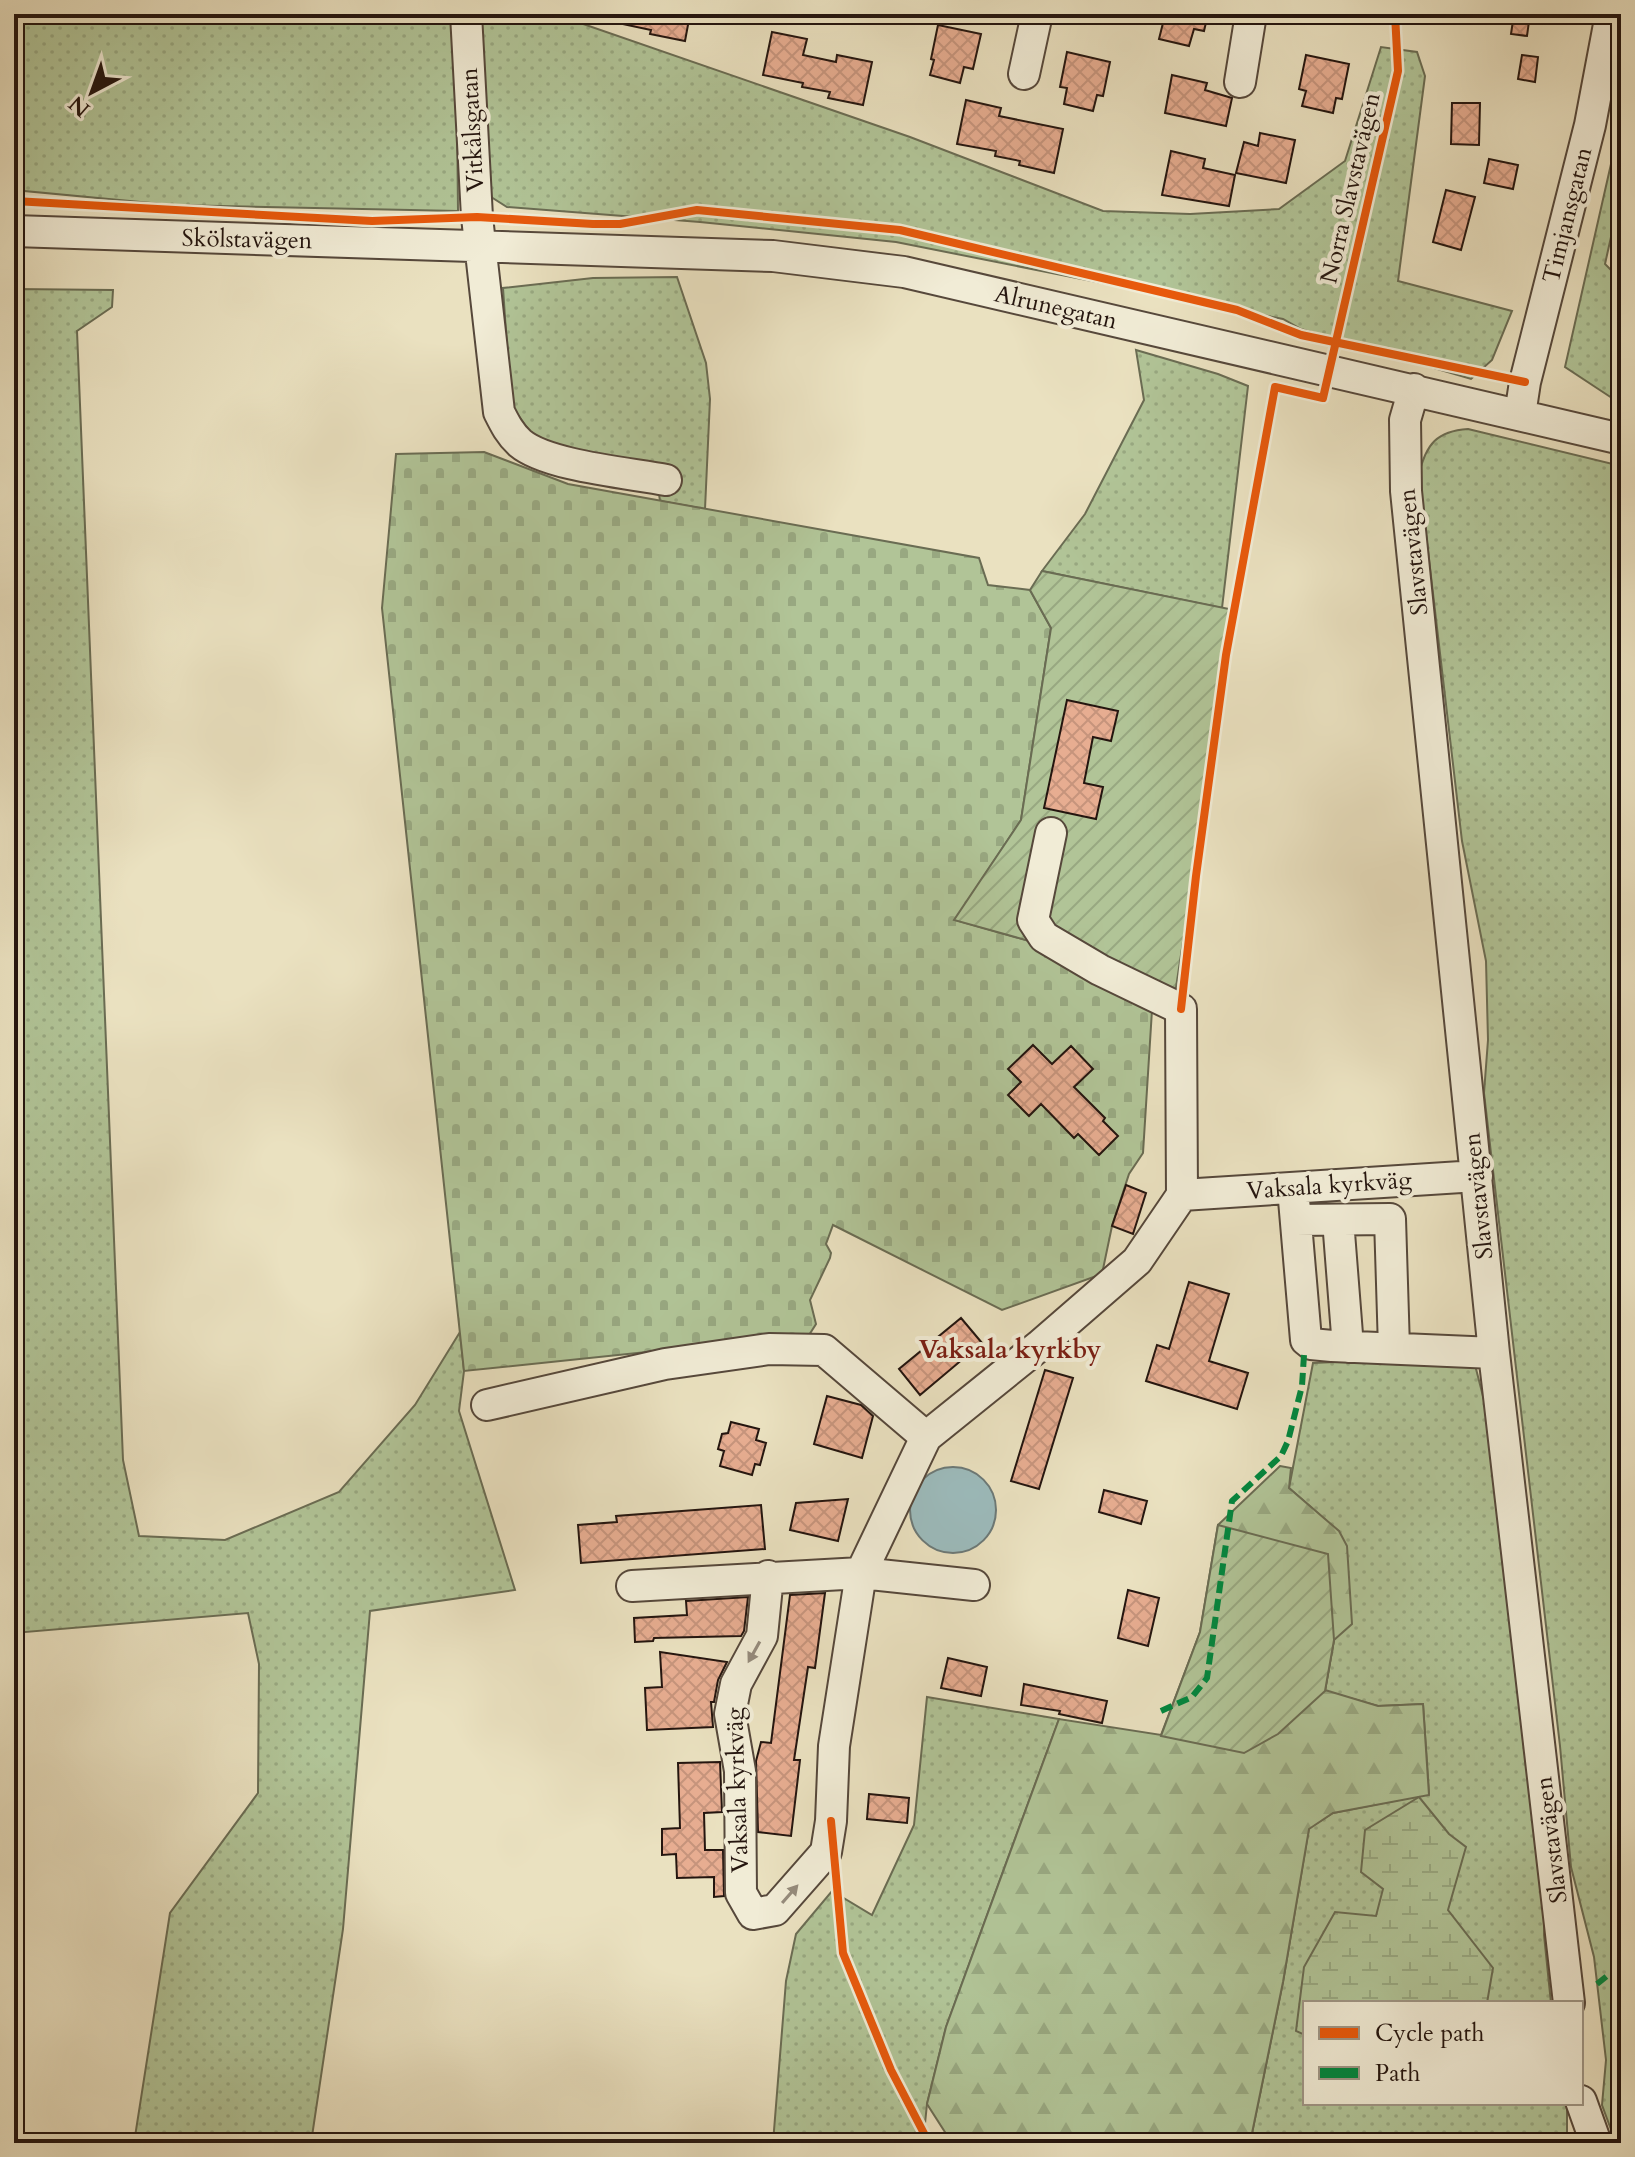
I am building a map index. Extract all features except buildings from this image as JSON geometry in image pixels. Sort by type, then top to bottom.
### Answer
[{"type":"street","name":"Vitkålsgatan","points":[[466,14],[480,245],[499,412],[508,429],[523,445],[549,457],[666,480]]},
{"type":"street","points":[[1024,74],[1037,14]]},
{"type":"street","points":[[1240,82],[1251,14]]},
{"type":"street","name":"Timjansgatan","points":[[1520,415],[1525,382],[1590,125],[1611,14]]},
{"type":"street","name":"Skölstavägen","points":[[14,231],[480,245]]},
{"type":"street","name":"Alrunegatan","points":[[480,245],[773,256],[904,272],[1621,439]]},
{"type":"street","name":"Slavstavägen","points":[[1414,389],[1405,420],[1406,491],[1494,1353],[1569,2001]]},
{"type":"street","points":[[1051,833],[1033,920],[1044,937],[1100,970],[1181,1009],[1182,1195]]},
{"type":"street","name":"Vaksala kyrkväg","points":[[768,1576],[762,1636],[736,1684],[730,1714],[740,1771],[741,1893],[753,1914],[775,1910],[826,1852],[831,1821],[834,1746],[861,1573],[926,1437],[1039,1346],[1137,1261],[1182,1195],[1477,1176]]},
{"type":"street","points":[[1293,1188],[1306,1340],[1311,1344],[1348,1347],[1494,1353]]},
{"type":"street","points":[[1296,1220],[1390,1219],[1394,1348]]},
{"type":"street","points":[[1338,1220],[1348,1347]]},
{"type":"street","points":[[487,1405],[665,1364],[769,1349],[824,1350],[926,1437]]},
{"type":"street","points":[[632,1586],[861,1573],[974,1585]]},
{"type":"street","points":[[1579,2143],[1581,2105]]},
{"type":"street","points":[[1582,2105],[1596,2143]]},
{"type":"green space","points":[[14,14],[456,14],[458,211],[172,205],[14,190]]},
{"type":"green space","points":[[481,14],[560,14],[910,137],[1103,211],[1190,214],[1279,209],[1345,161],[1381,47],[1417,52],[1425,76],[1398,281],[1512,311],[1492,360],[1471,379],[1301,329],[1283,319],[896,242],[507,207],[488,195]]},
{"type":"green space","points":[[1616,142],[1621,143],[1621,192],[1605,264],[1613,272],[1621,274],[1621,404],[1565,367]]},
{"type":"green space","points":[[677,277],[706,363],[710,399],[705,509],[660,501],[655,466],[571,451],[533,436],[511,405],[503,288],[593,278]]},
{"type":"green space","points":[[14,289],[113,290],[112,307],[77,331],[123,1460],[139,1536],[225,1540],[339,1492],[415,1405],[460,1332],[464,1371],[459,1411],[515,1590],[370,1611],[343,1929],[311,2143],[134,2143],[170,1913],[258,1793],[259,1664],[248,1613],[14,1633]]},
{"type":"green space","points":[[1136,350],[1248,386],[1222,608],[1042,571],[1085,514],[1144,400]]},
{"type":"green space","points":[[1468,429],[1621,466],[1621,2142],[1613,2135],[1602,2105],[1606,2060],[1594,1957],[1571,1867],[1560,1746],[1484,1093],[1488,1040],[1486,961],[1462,841],[1419,474],[1425,455],[1434,441],[1448,433]]},
{"type":"green space","points":[[484,452],[568,484],[979,558],[988,585],[1030,590],[1051,628],[1021,820],[955,920],[1040,944],[1152,1010],[1143,1153],[1129,1174],[1112,1226],[1102,1274],[1002,1310],[833,1225],[826,1244],[830,1258],[810,1300],[816,1324],[809,1335],[464,1371],[382,608],[396,454]]},
{"type":"green space","points":[[1042,571],[1234,610],[1175,994],[1040,944],[954,920],[1021,820],[1051,628],[1030,590]]},
{"type":"green space","points":[[1425,1358],[1475,1365],[1495,1443],[1546,1888],[1544,1935],[1551,2001],[1303,2001],[1303,2105],[1567,2105],[1567,2143],[1250,2143],[1283,1982],[1309,1828],[1333,1813],[1429,1794],[1423,1704],[1378,1706],[1325,1691],[1334,1640],[1338,1531],[1289,1488],[1313,1363]]},
{"type":"green space","points":[[1280,1466],[1291,1468],[1289,1488],[1339,1531],[1347,1546],[1352,1624],[1334,1640],[1325,1690],[1378,1706],[1423,1704],[1429,1795],[1333,1813],[1309,1829],[1283,1982],[1250,2143],[952,2143],[927,2104],[946,2027],[1059,1719],[1161,1735],[1200,1632],[1218,1525]]},
{"type":"green space","points":[[1218,1525],[1328,1554],[1334,1640],[1325,1691],[1278,1734],[1244,1753],[1161,1736],[1200,1632]]},
{"type":"green space","points":[[927,1697],[1059,1719],[946,2027],[927,2104],[923,2143],[773,2143],[786,1981],[796,1934],[832,1891],[872,1915],[914,1825]]},
{"type":"green space","points":[[1419,1797],[1449,1834],[1466,1847],[1448,1910],[1493,1968],[1487,2001],[1303,2001],[1303,2034],[1296,2031],[1304,1967],[1335,1912],[1376,1916],[1383,1889],[1361,1872],[1365,1830]]},
{"type":"water","points":[[953,1467],[977,1474],[989,1486],[996,1510],[989,1534],[977,1546],[953,1553],[929,1546],[917,1534],[910,1510],[917,1486],[929,1474]]},
{"type":"marked path","points":[[1161,1711],[1192,1697],[1207,1678],[1232,1501],[1281,1456],[1302,1386],[1304,1355]]},
{"type":"marked path","points":[[1597,1984],[1607,1976],[1621,1972]]},
{"type":"cycle path","name":"Norra Slavstavägen","points":[[1181,1009],[1226,655],[1275,387],[1323,398],[1398,71],[1395,14]]},
{"type":"cycle path","points":[[14,201],[372,221],[477,217],[593,224],[620,224],[697,210],[900,230],[1237,310],[1301,335],[1525,382]]},
{"type":"cycle path","points":[[831,1821],[843,1953],[891,2070],[929,2143]]},
{"type":"district","name":"Vaksala kyrkby","points":[[1010,1349]]}]
